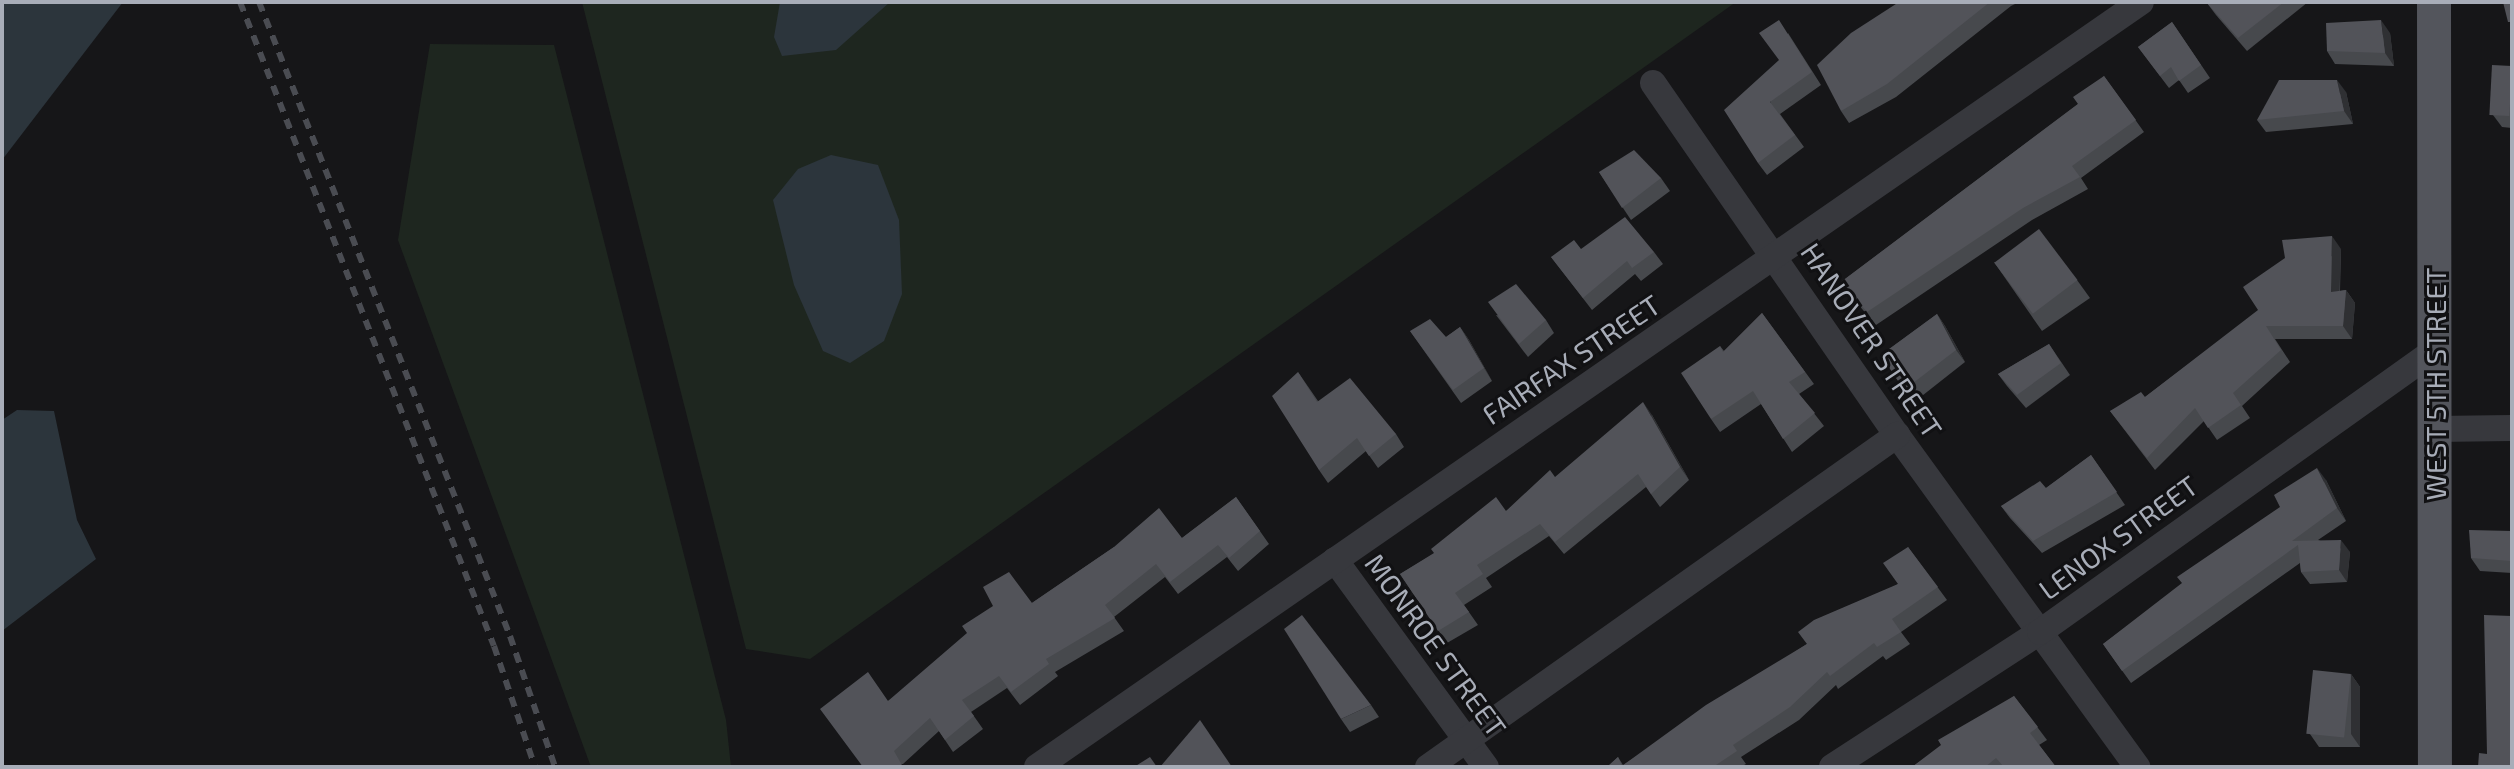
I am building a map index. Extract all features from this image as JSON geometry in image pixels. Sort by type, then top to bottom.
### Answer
[{"type":"main road","name":"WEST 5TH STREET","points":[[2434,2],[2435,767]]},
{"type":"street","name":"FAIRFAX STREET","points":[[1037,767],[1776,258],[2141,2]]},
{"type":"street","name":"HANOVER STREET","points":[[1653,83],[1897,435],[2137,767]]},
{"type":"street","name":"LENOX STREET","points":[[1832,767],[2040,632],[2435,350]]},
{"type":"street","points":[[2435,429],[2512,428]]},
{"type":"street","points":[[1428,767],[1897,435]]},
{"type":"street","name":"MONROE STREET","points":[[1335,560],[1486,767]]},
{"type":"shaded area","points":[[2,2],[123,2],[2,160]]},
{"type":"shaded area","points":[[582,2],[1736,2],[810,659],[746,649]]},
{"type":"shaded area","points":[[780,2],[890,2],[836,50],[782,56],[774,37]]},
{"type":"shaded area","points":[[430,44],[554,45],[726,720],[731,767],[591,767],[398,240]]},
{"type":"shaded area","points":[[831,155],[878,165],[899,220],[902,294],[884,341],[850,363],[823,351],[794,285],[773,200],[798,169]]},
{"type":"shaded area","points":[[17,410],[54,411],[77,520],[96,559],[2,631],[2,420]]},
{"type":"building","points":[[1899,2],[1990,2],[1887,84],[1841,111],[1817,65],[1851,33]]},
{"type":"building","points":[[2209,2],[2284,2],[2238,38]]},
{"type":"building","points":[[2503,2],[2512,2],[2512,22],[2508,22]]},
{"type":"building","points":[[1779,20],[1812,72],[1770,102],[1795,135],[1758,163],[1724,110],[1779,60],[1759,33]]},
{"type":"building","points":[[2381,20],[2385,53],[2327,51],[2326,23]]},
{"type":"building","points":[[2172,22],[2201,65],[2179,81],[2171,67],[2160,76],[2138,47]]},
{"type":"building","points":[[2492,65],[2512,66],[2509,116],[2489,115]]},
{"type":"building","points":[[2104,76],[2136,120],[2072,166],[2080,177],[2023,208],[1867,312],[1841,282],[2078,104],[2073,97]]},
{"type":"building","points":[[2279,80],[2337,80],[2344,111],[2257,120]]},
{"type":"building","points":[[1634,150],[1661,178],[1622,208],[1599,172]]},
{"type":"building","points":[[1625,217],[1654,252],[1632,268],[1627,261],[1583,298],[1551,257],[1574,240],[1581,249]]},
{"type":"building","points":[[2039,229],[2078,280],[2033,314],[1994,263]]},
{"type":"building","points":[[2332,236],[2331,292],[2346,290],[2343,326],[2266,326],[2281,350],[2233,393],[2241,405],[2208,428],[2195,408],[2147,458],[2110,411],[2141,392],[2145,397],[2258,310],[2243,287],[2285,258],[2282,240]]},
{"type":"building","points":[[1516,284],[1546,320],[1519,344],[1488,302]]},
{"type":"building","points":[[1762,313],[1805,372],[1789,382],[1815,413],[1783,439],[1753,391],[1711,419],[1681,373],[1720,346],[1723,352]]},
{"type":"building","points":[[1937,314],[1956,350],[1904,390],[1881,355]]},
{"type":"building","points":[[1430,319],[1446,337],[1460,327],[1484,368],[1453,390],[1410,331]]},
{"type":"building","points":[[2049,344],[2061,363],[2017,395],[1998,374]]},
{"type":"building","points":[[1298,372],[1317,402],[1350,378],[1396,434],[1369,456],[1357,438],[1319,470],[1272,396]]},
{"type":"building","points":[[1643,402],[1680,467],[1651,494],[1638,474],[1555,542],[1540,524],[1477,565],[1483,574],[1455,593],[1469,612],[1438,631],[1400,574],[1434,553],[1431,549],[1496,497],[1506,511],[1550,470],[1555,477]]},
{"type":"building","points":[[2091,455],[2117,492],[2033,541],[2001,506],[2040,481],[2046,488]]},
{"type":"building","points":[[2317,468],[2337,508],[2292,541],[2341,540],[2339,570],[2301,572],[2298,545],[2122,671],[2103,644],[2182,583],[2177,577],[2280,507],[2274,495]]},
{"type":"building","points":[[1236,497],[1260,531],[1229,558],[1218,545],[1170,582],[1156,564],[1105,605],[1115,618],[1046,659],[1049,664],[1011,692],[999,676],[962,700],[974,716],[945,740],[930,718],[894,751],[903,767],[863,767],[820,709],[868,672],[888,701],[967,633],[962,626],[993,606],[983,587],[1009,572],[1032,603],[1114,547],[1159,508],[1182,538]]},
{"type":"building","points":[[2469,530],[2512,531],[2512,561],[2471,558]]},
{"type":"building","points":[[1908,547],[1938,587],[1892,619],[1901,632],[1877,647],[1874,643],[1830,676],[1827,672],[1790,707],[1733,745],[1737,751],[1713,767],[1607,767],[1618,757],[1622,766],[1706,705],[1807,644],[1798,632],[1814,620],[1898,584],[1883,563]]},
{"type":"building","points":[[1302,615],[1371,705],[1341,719],[1284,629]]},
{"type":"building","points":[[2484,615],[2512,616],[2512,767],[2478,767],[2479,753],[2487,754]]},
{"type":"building","points":[[2313,670],[2351,674],[2344,738],[2306,734]]},
{"type":"building","points":[[2014,696],[2038,727],[2030,733],[2056,767],[2004,767],[1996,758],[1985,767],[1912,767],[1941,745],[1938,740]]},
{"type":"building","points":[[1200,720],[1232,767],[1160,767]]},
{"type":"building","points":[[1150,757],[1157,767],[1134,767]]},
{"type":"railway","points":[[240,2],[494,646],[535,767]]},
{"type":"railway","points":[[259,2],[510,636],[555,767]]}]
